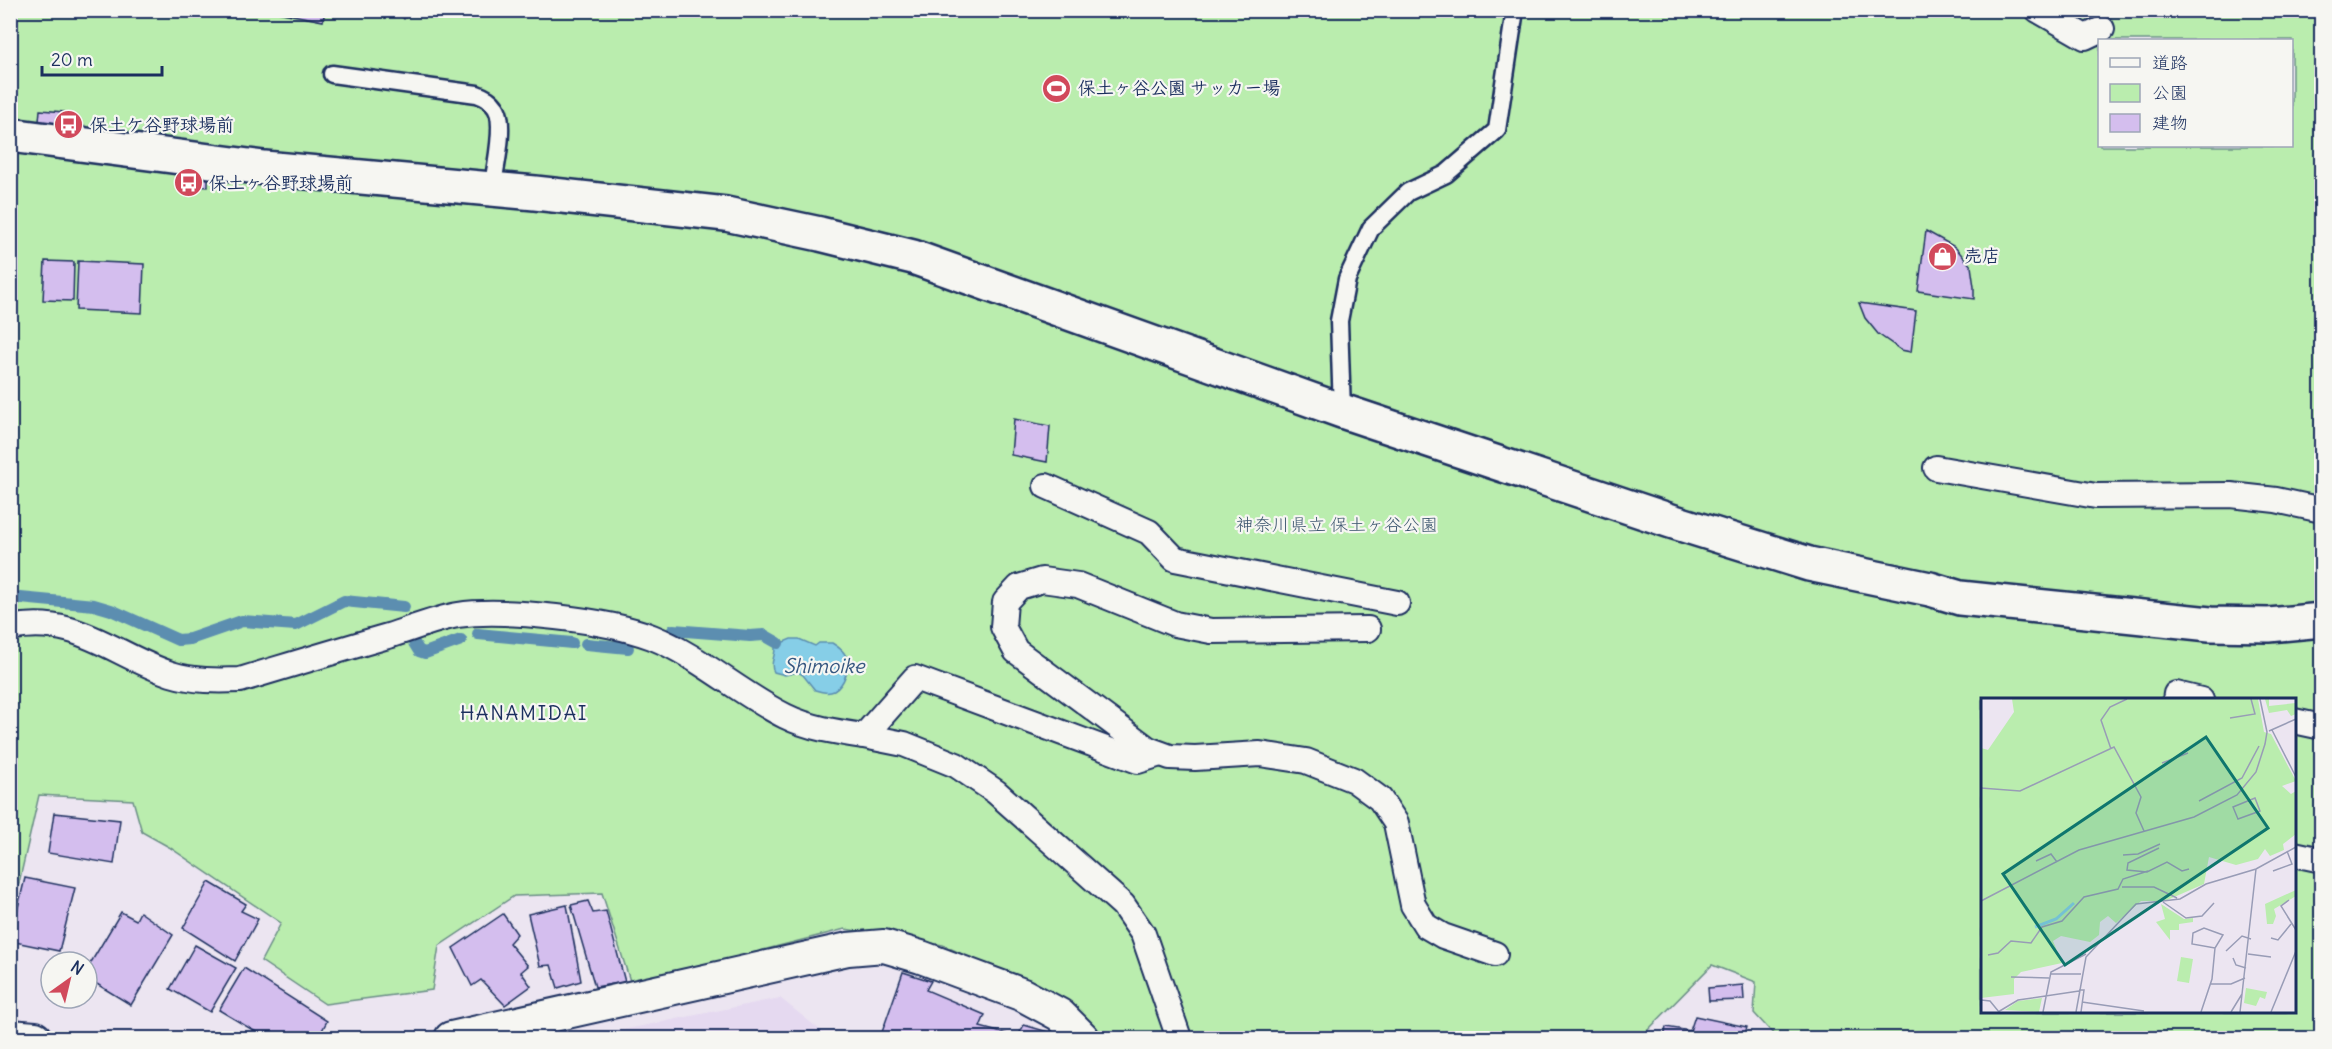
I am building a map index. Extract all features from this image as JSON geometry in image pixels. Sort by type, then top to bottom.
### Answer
[{"type":"street","points":[[2038,10],[2085,38],[2102,28]]},
{"type":"street","points":[[10,135],[264,168],[726,214],[913,257],[1342,411],[1809,564],[1929,589],[1960,598],[2210,624],[2269,625],[2322,620]]},
{"type":"street","points":[[1936,468],[2096,496],[2231,495],[2276,500],[2322,510]]},
{"type":"street","points":[[1046,486],[1149,532],[1175,559],[1397,603]]},
{"type":"street","points":[[1368,629],[1211,631],[1175,624],[1078,585],[1042,580],[1019,587],[1005,602],[1003,627],[1016,651],[1148,749],[1170,757],[1195,758],[1260,754],[1306,761],[1354,780],[1380,799],[1396,823],[1413,905],[1426,926],[1443,936],[1495,954]]},
{"type":"street","points":[[10,628],[28,624],[51,624],[72,629],[170,674],[194,680],[217,681],[240,680],[457,615],[511,614],[577,620],[652,637],[686,655],[787,717],[824,729],[904,744],[956,765],[996,792],[1123,905],[1143,934],[1179,1038]]},
{"type":"street","points":[[864,736],[915,678],[1138,761],[1160,754]]},
{"type":"street","points":[[2175,698],[2176,694],[2196,698]]},
{"type":"street","points":[[2296,721],[2322,727]]},
{"type":"street","points":[[2296,854],[2322,860]]},
{"type":"street","points":[[451,1038],[848,949],[884,946],[921,957],[1023,995],[1060,1015],[1083,1038]]},
{"type":"street","points":[[10,1036],[35,1038]]},
{"type":"lane","points":[[1342,411],[1339,321],[1347,279],[1371,228],[1378,221],[1408,192],[1446,174],[1497,130],[1515,10]]},
{"type":"lane","points":[[332,74],[477,94],[487,98],[496,107],[501,120],[492,189]]},
{"type":"shaded area","points":[[780,998],[830,1038],[583,1038]]},
{"type":"green space","name":"神奈川県立 保土ヶ谷公園","points":[[11,11],[2321,11],[2321,1038],[1777,1038],[1754,1013],[1756,982],[1712,965],[1640,1038],[1095,1038],[1053,997],[943,945],[845,929],[631,984],[602,893],[514,896],[439,946],[432,990],[325,1004],[261,961],[281,923],[169,847],[142,832],[133,800],[39,795],[11,918]]},
{"type":"water","name":"Shimoike","points":[[799,639],[815,646],[819,643],[832,643],[842,650],[848,665],[841,685],[834,691],[824,692],[815,690],[798,672],[785,675],[774,672],[772,666],[775,646],[780,640],[784,642]]},
{"type":"building","points":[[267,10],[325,10],[323,21]]},
{"type":"building","points":[[396,10],[413,10],[404,19]]},
{"type":"building","points":[[40,110],[64,112],[63,124],[39,121]]},
{"type":"building","points":[[186,176],[208,178],[208,187],[185,185]]},
{"type":"building","name":"売店","points":[[1926,231],[1955,247],[1971,266],[1974,299],[1918,291]]},
{"type":"building","points":[[45,261],[74,262],[73,301],[43,300]]},
{"type":"building","points":[[78,261],[144,264],[142,313],[76,310]]},
{"type":"building","points":[[1859,303],[1916,311],[1911,352],[1901,350],[1878,334],[1865,318]]},
{"type":"building","points":[[1014,419],[1050,426],[1047,462],[1011,455]]},
{"type":"building","points":[[54,813],[120,820],[114,864],[48,853]]},
{"type":"building","points":[[25,878],[75,888],[59,950],[10,941]]},
{"type":"building","points":[[209,882],[246,904],[241,911],[258,919],[235,961],[183,928]]},
{"type":"building","points":[[588,901],[593,913],[606,911],[625,982],[595,987],[571,905]]},
{"type":"building","points":[[567,905],[581,981],[558,988],[551,965],[540,966],[528,914]]},
{"type":"building","points":[[121,912],[136,920],[140,912],[173,935],[131,1005],[99,985],[98,950]]},
{"type":"building","points":[[503,914],[517,934],[509,943],[528,966],[521,972],[531,986],[505,1005],[481,980],[472,986],[453,948]]},
{"type":"building","points":[[195,945],[236,968],[210,1012],[170,989]]},
{"type":"building","points":[[244,968],[327,1021],[318,1038],[266,1038],[219,1010]]},
{"type":"building","points":[[903,972],[931,981],[926,990],[985,1015],[980,1027],[1006,1034],[1004,1038],[880,1038]]},
{"type":"building","points":[[1743,985],[1744,1000],[1709,1001],[1708,988]]},
{"type":"building","points":[[1695,1016],[1747,1027],[1744,1038],[1664,1038],[1666,1027],[1690,1031]]},
{"type":"building","points":[[1024,1025],[1048,1032],[1046,1038],[1017,1038]]},
{"type":"waterway","points":[[10,597],[94,605],[111,610],[178,640],[190,639],[242,621],[296,625],[344,601],[404,607]]},
{"type":"waterway","points":[[673,630],[764,635],[778,643]]},
{"type":"waterway","points":[[478,634],[572,643]]},
{"type":"waterway","points":[[414,643],[419,651],[425,653],[461,640]]},
{"type":"waterway","points":[[586,644],[628,648]]},
{"type":"place","name":"保土ヶ谷公園 サッカー場","points":[[1057,88]]},
{"type":"place","name":"保土ケ谷野球場前","points":[[69,125]]},
{"type":"place","name":"保土ヶ谷野球場前","points":[[188,183]]},
{"type":"place","name":"売店","points":[[1943,256]]},
{"type":"district","name":"HANAMIDAI","points":[[524,713]]}]
